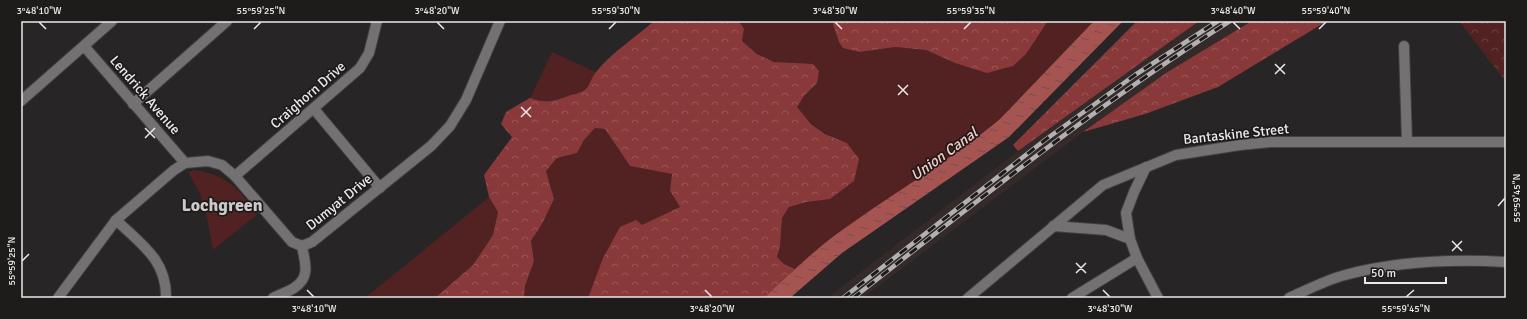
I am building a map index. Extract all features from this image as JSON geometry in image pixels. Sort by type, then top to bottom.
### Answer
[{"type":"street","points":[[21,101],[112,21]]},
{"type":"street","points":[[134,104],[227,21]]},
{"type":"street","name":"Craighorn Drive","points":[[235,176],[360,68],[369,53],[377,21]]},
{"type":"street","name":"Dumyat Drive","points":[[185,163],[208,161],[222,166],[235,176],[292,242],[302,246],[312,242],[431,146],[450,126],[466,100],[500,21]]},
{"type":"street","name":"Lendrick Avenue","points":[[84,46],[185,163]]},
{"type":"street","points":[[1404,46],[1407,142]]},
{"type":"street","points":[[314,109],[380,188]]},
{"type":"street","name":"Bantaskine Street","points":[[968,298],[1103,185],[1176,155],[1240,145],[1271,142],[1506,142]]},
{"type":"street","points":[[58,298],[116,220],[174,170],[185,163]]},
{"type":"street","points":[[1146,167],[1126,213],[1130,239],[1137,258],[1158,298]]},
{"type":"street","points":[[116,220],[157,261],[164,274],[166,298]]},
{"type":"street","points":[[1053,226],[1106,230],[1130,239]]},
{"type":"street","points":[[274,298],[294,289],[302,281],[306,271],[302,246]]},
{"type":"street","points":[[1072,298],[1137,258]]},
{"type":"street","points":[[1289,298],[1300,296],[1345,275],[1385,267],[1426,262],[1468,260],[1506,262]]},
{"type":"shaded area","points":[[1199,21],[1327,21],[1218,87],[1145,114],[1083,132],[863,298],[827,298],[1018,151]]},
{"type":"green space","points":[[654,21],[739,21],[744,29],[742,41],[757,54],[774,62],[813,64],[819,71],[817,83],[804,96],[797,107],[811,124],[825,134],[847,143],[859,159],[854,181],[830,199],[806,202],[789,207],[782,218],[780,247],[777,257],[784,264],[795,269],[764,298],[588,298],[603,258],[620,227],[636,220],[642,225],[680,207],[670,191],[672,174],[630,166],[605,129],[595,128],[584,140],[577,153],[557,158],[546,171],[554,199],[542,224],[531,241],[534,261],[525,286],[524,298],[435,298],[473,265],[493,235],[498,212],[489,197],[484,175],[512,137],[501,124],[506,112],[530,98],[541,101],[551,101],[583,91],[596,72],[609,58]]},
{"type":"green space","points":[[739,21],[832,21],[839,42],[860,52],[895,47],[926,50],[955,63],[1026,54],[1048,21],[1094,21],[1000,119],[960,150],[809,257],[795,269],[784,264],[777,257],[780,247],[782,218],[789,207],[806,202],[847,143],[819,130],[797,107],[804,96],[817,83],[813,64],[774,62],[760,55],[742,41],[744,29]]},
{"type":"green space","points":[[832,21],[1048,21],[1026,54],[1013,66],[987,73],[955,63],[926,50],[895,47],[860,52],[843,48],[839,42]]},
{"type":"green space","points":[[1137,21],[1199,21],[1018,151],[1013,145]]},
{"type":"green space","points":[[1252,21],[1327,21],[1218,87],[1145,114],[1083,132],[1166,73]]},
{"type":"green space","points":[[1459,21],[1506,21],[1506,82]]},
{"type":"green space","points":[[552,52],[596,72],[592,81],[583,91],[557,101],[538,101],[530,98]]},
{"type":"green space","points":[[595,128],[605,129],[630,166],[672,174],[670,191],[680,207],[642,226],[594,282],[588,298],[524,298],[525,286],[534,261],[531,241],[542,224],[554,199],[546,171],[557,158],[577,153],[584,140]]},
{"type":"green space","points":[[196,170],[225,180],[245,197],[258,214],[213,250],[206,212],[200,194],[188,172]]},
{"type":"green space","points":[[489,197],[498,212],[493,235],[473,265],[435,298],[365,298]]},
{"type":"water","points":[[1094,21],[1123,21],[1009,137],[842,253],[790,298],[764,298],[825,243],[957,152],[1000,119]]},
{"type":"railway","points":[[843,298],[1045,140],[1135,75],[1218,21]]},
{"type":"railway","points":[[853,298],[1085,120],[1181,53],[1230,21]]},
{"type":"district","name":"Lochgreen","points":[[222,205]]},
{"type":"water label","name":"Union Canal","points":[[944,154]]}]
